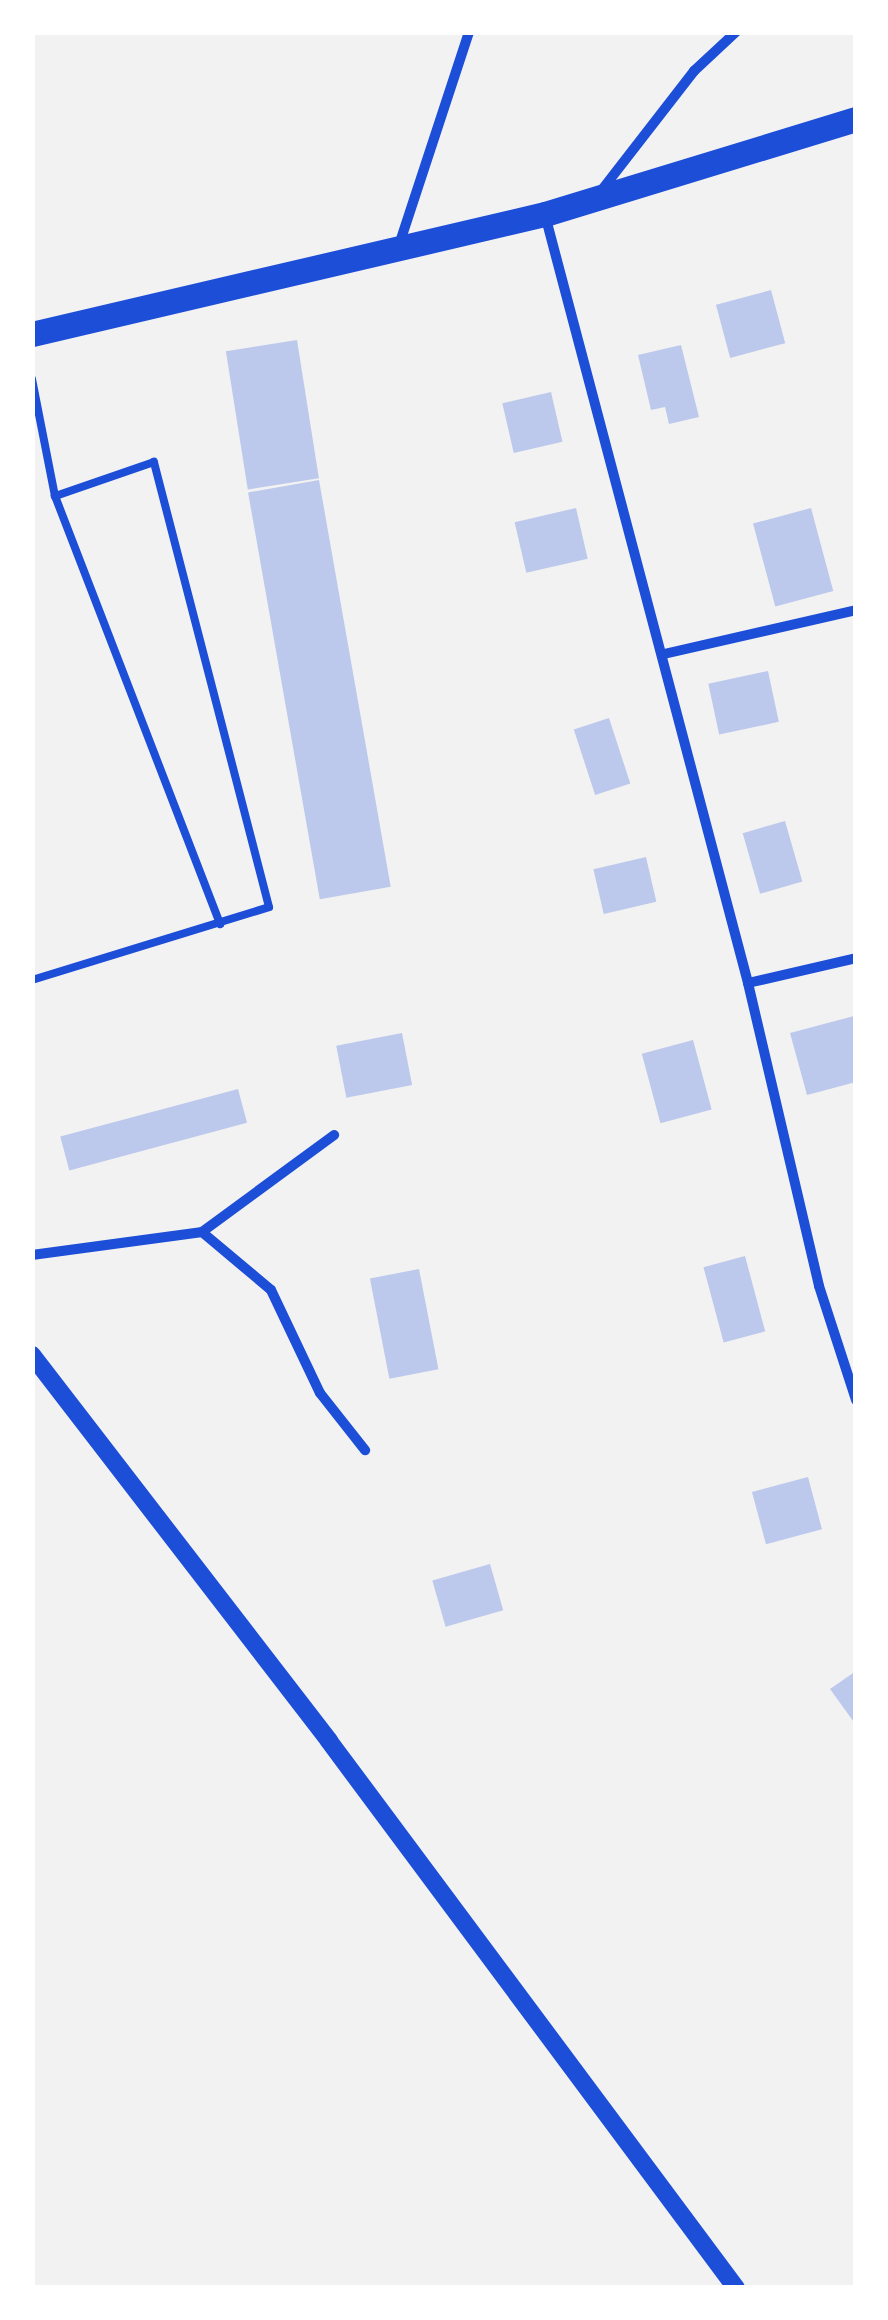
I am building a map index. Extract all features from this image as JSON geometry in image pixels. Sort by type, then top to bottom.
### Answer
[{"type":"main road","points":[[32,334],[545,214],[856,119]]},
{"type":"street","points":[[398,248],[469,32]]},
{"type":"street","points":[[595,199],[694,71],[736,32]]},
{"type":"street","points":[[545,214],[748,982],[819,1286],[856,1400]]},
{"type":"street","points":[[664,654],[856,610]]},
{"type":"street","points":[[748,982],[856,958]]},
{"type":"street","points":[[32,1255],[202,1232],[334,1135]]},
{"type":"street","points":[[202,1232],[271,1290],[320,1393],[365,1450]]},
{"type":"street","points":[[32,1355],[329,1741],[736,2288]]},
{"type":"lane","points":[[32,379],[55,496],[220,924]]},
{"type":"lane","points":[[32,980],[268,907],[154,462],[55,496]]},
{"type":"building","points":[[771,290],[785,343],[730,358],[716,305]]},
{"type":"building","points":[[297,340],[319,478],[248,490],[226,351]]},
{"type":"building","points":[[681,345],[699,417],[669,424],[665,407],[651,410],[638,355]]},
{"type":"building","points":[[551,392],[562,442],[514,453],[502,403]]},
{"type":"building","points":[[319,480],[391,887],[320,899],[248,493]]},
{"type":"building","points":[[576,508],[588,559],[526,573],[515,522]]},
{"type":"building","points":[[811,508],[833,591],[775,607],[753,524]]},
{"type":"building","points":[[768,671],[779,722],[719,735],[708,684]]},
{"type":"building","points":[[609,718],[630,784],[595,795],[574,729]]},
{"type":"building","points":[[785,821],[802,882],[760,894],[743,833]]},
{"type":"building","points":[[646,857],[656,902],[604,914],[593,869]]},
{"type":"building","points":[[854,1016],[856,1082],[807,1095],[790,1033]]},
{"type":"building","points":[[402,1033],[412,1085],[346,1098],[336,1046]]},
{"type":"building","points":[[693,1040],[712,1110],[660,1123],[642,1054]]},
{"type":"building","points":[[238,1089],[247,1123],[69,1170],[60,1137]]},
{"type":"building","points":[[745,1256],[765,1331],[724,1342],[703,1267]]},
{"type":"building","points":[[419,1269],[438,1369],[389,1379],[370,1279]]},
{"type":"building","points":[[808,1477],[822,1529],[766,1544],[752,1492]]},
{"type":"building","points":[[490,1564],[503,1610],[446,1627],[432,1581]]},
{"type":"building","points":[[856,1671],[856,1725],[830,1689]]}]
